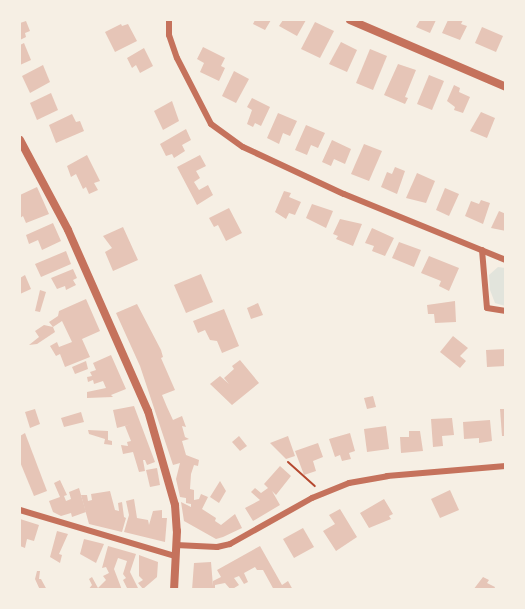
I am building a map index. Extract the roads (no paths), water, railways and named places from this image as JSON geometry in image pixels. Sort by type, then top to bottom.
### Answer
[{"type":"street","points":[[169,20],[169,36],[177,58],[211,124],[243,147],[344,194],[506,260]]},
{"type":"street","points":[[350,20],[506,87]]},
{"type":"street","points":[[20,140],[68,230],[133,375],[161,453],[176,520],[176,545],[171,589]]},
{"type":"street","points":[[482,250],[487,308],[506,311]]},
{"type":"street","points":[[176,545],[217,547],[230,544],[322,492],[368,478],[506,466]]},
{"type":"street","points":[[20,510],[175,556]]}]
